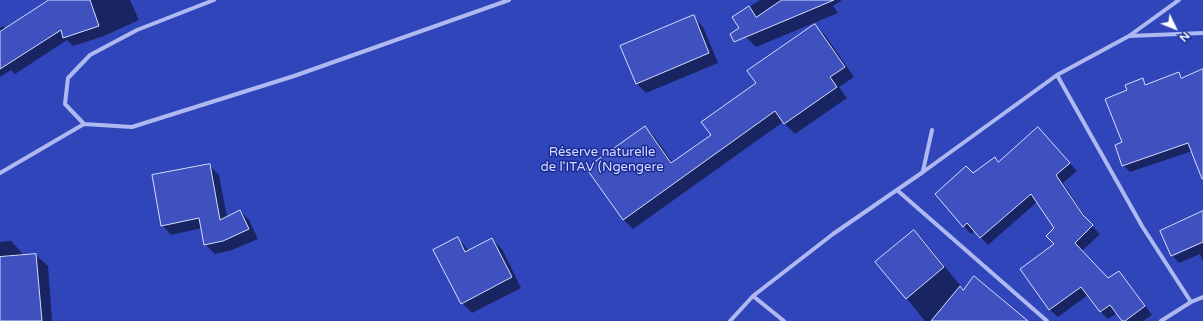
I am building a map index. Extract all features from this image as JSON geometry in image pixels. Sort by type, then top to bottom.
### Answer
[{"type":"street","points":[[84,124],[65,104],[68,78],[90,55],[137,30],[214,0]]},
{"type":"street","points":[[0,174],[84,124],[132,127],[294,76],[508,0]]},
{"type":"street","points":[[730,321],[753,296],[833,234],[923,172],[1057,75],[1129,36],[1178,0]]},
{"type":"street","points":[[1129,36],[1203,32]]},
{"type":"street","points":[[1057,75],[1142,226],[1191,302]]},
{"type":"street","points":[[923,172],[932,130]]},
{"type":"street","points":[[897,190],[1047,321]]},
{"type":"street","points":[[753,296],[784,321]]},
{"type":"street","points":[[1160,321],[1191,302],[1203,297]]},
{"type":"green space","name":"Réserve naturelle de l'ITAV (Ngengere","points":[[0,0],[1203,0],[1203,321],[0,321]]},
{"type":"building","points":[[49,0],[90,0],[99,26],[63,38],[61,30],[0,69],[0,32]]},
{"type":"building","points":[[782,0],[834,0],[734,42],[730,34],[739,28],[732,17],[749,6],[756,17]]},
{"type":"building","points":[[694,15],[709,53],[636,84],[620,46]]},
{"type":"building","points":[[815,24],[845,67],[830,77],[837,87],[784,124],[775,111],[623,220],[586,168],[645,126],[671,163],[711,135],[701,122],[756,83],[747,71]]},
{"type":"building","points":[[1203,69],[1203,179],[1188,143],[1122,166],[1115,145],[1122,142],[1105,99],[1127,90],[1125,85],[1143,78],[1145,85],[1179,72],[1181,78]]},
{"type":"building","points":[[1038,127],[1070,163],[1056,175],[1083,215],[1093,225],[1075,243],[1108,278],[1119,271],[1145,306],[1125,321],[1122,321],[1110,305],[1100,312],[1081,287],[1049,310],[1020,269],[1054,244],[1046,236],[1054,228],[1031,194],[980,238],[967,223],[963,227],[935,194],[966,166],[973,173],[995,157],[998,162]]},
{"type":"building","points":[[210,164],[220,220],[240,210],[249,229],[223,241],[204,245],[199,218],[161,226],[152,175]]},
{"type":"building","points":[[1203,211],[1203,242],[1171,256],[1160,231]]},
{"type":"building","points":[[914,230],[944,267],[906,299],[875,262]]},
{"type":"building","points":[[458,237],[465,252],[492,238],[512,277],[461,304],[433,250]]},
{"type":"building","points":[[36,254],[42,321],[0,321],[0,257]]},
{"type":"building","points":[[974,276],[1028,321],[931,321],[960,286],[963,290]]}]
